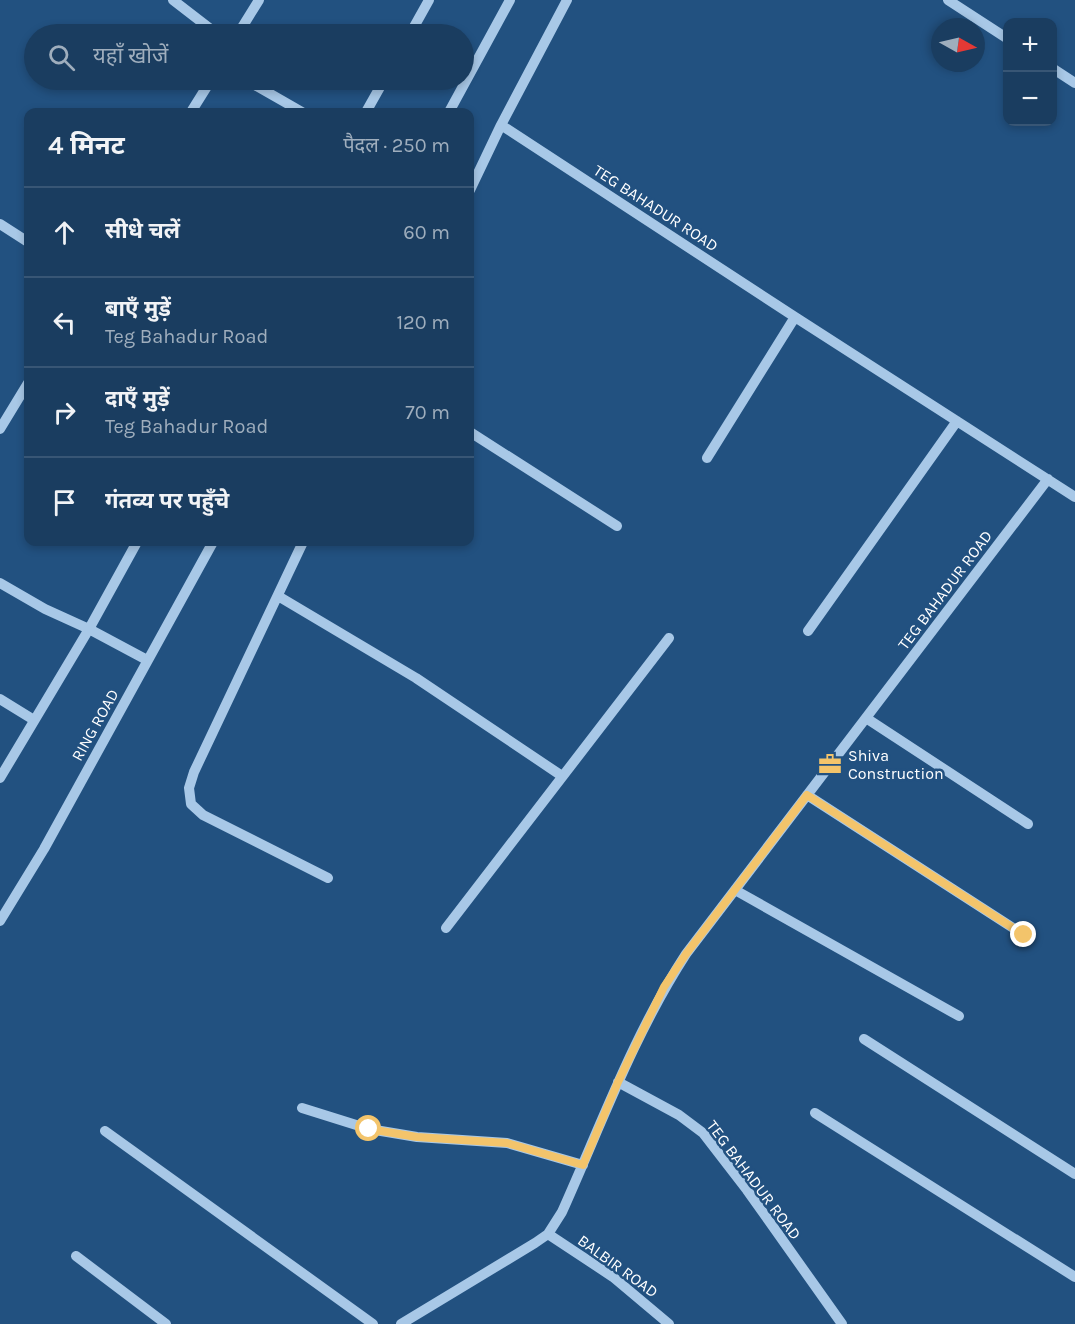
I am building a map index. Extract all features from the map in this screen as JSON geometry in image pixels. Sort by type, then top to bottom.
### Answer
[{"type":"street","points":[[173,0],[204,24]]},
{"type":"street","points":[[244,24],[259,0]]},
{"type":"street","points":[[416,24],[429,0]]},
{"type":"street","points":[[474,65],[510,0]]},
{"type":"street","points":[[474,181],[567,0]]},
{"type":"street","points":[[948,0],[1003,36]]},
{"type":"street","points":[[1057,71],[1075,83]]},
{"type":"street","points":[[194,108],[205,90]]},
{"type":"street","points":[[264,90],[295,108]]},
{"type":"street","points":[[368,108],[378,90]]},
{"type":"street","points":[[450,108],[460,90]]},
{"type":"street","name":"TEG BAHADUR ROAD","points":[[501,125],[1075,497]]},
{"type":"street","points":[[0,224],[24,239]]},
{"type":"street","points":[[707,458],[795,317]]},
{"type":"street","points":[[0,429],[24,389]]},
{"type":"street","points":[[808,631],[957,421]]},
{"type":"street","points":[[474,435],[617,526]]},
{"type":"street","name":"TEG BAHADUR ROAD","points":[[401,1324],[521,1252],[548,1233],[562,1212],[618,1082],[664,987],[686,954],[1048,479]]},
{"type":"street","points":[[0,778],[89,629],[135,546]]},
{"type":"street","name":"RING ROAD","points":[[0,921],[44,849],[211,546]]},
{"type":"street","points":[[301,546],[194,772],[189,788],[191,804],[203,815],[328,878]]},
{"type":"street","points":[[0,583],[45,609],[147,660]]},
{"type":"street","points":[[278,596],[416,678],[561,776]]},
{"type":"street","points":[[446,928],[669,638]]},
{"type":"street","points":[[0,699],[34,720]]},
{"type":"street","points":[[866,718],[1028,824]]},
{"type":"street","points":[[807,795],[1024,935]]},
{"type":"street","points":[[735,890],[959,1016]]},
{"type":"street","points":[[864,1039],[1075,1174]]},
{"type":"street","name":"TEG BAHADUR ROAD","points":[[618,1082],[680,1115],[703,1133],[747,1190],[842,1324]]},
{"type":"street","points":[[302,1108],[377,1131],[449,1140],[507,1143],[583,1165]]},
{"type":"street","points":[[815,1113],[1075,1277]]},
{"type":"street","points":[[105,1131],[373,1324]]},
{"type":"street","name":"BALBIR ROAD","points":[[548,1233],[613,1277],[669,1324]]},
{"type":"street","points":[[76,1256],[166,1324]]},
{"type":"place","name":"Shiva Construction","points":[[830,764]]},
{"type":"route","points":[[369,1129],[417,1137],[507,1143],[583,1165],[618,1082],[664,987],[686,954],[807,795],[1024,935]]}]
